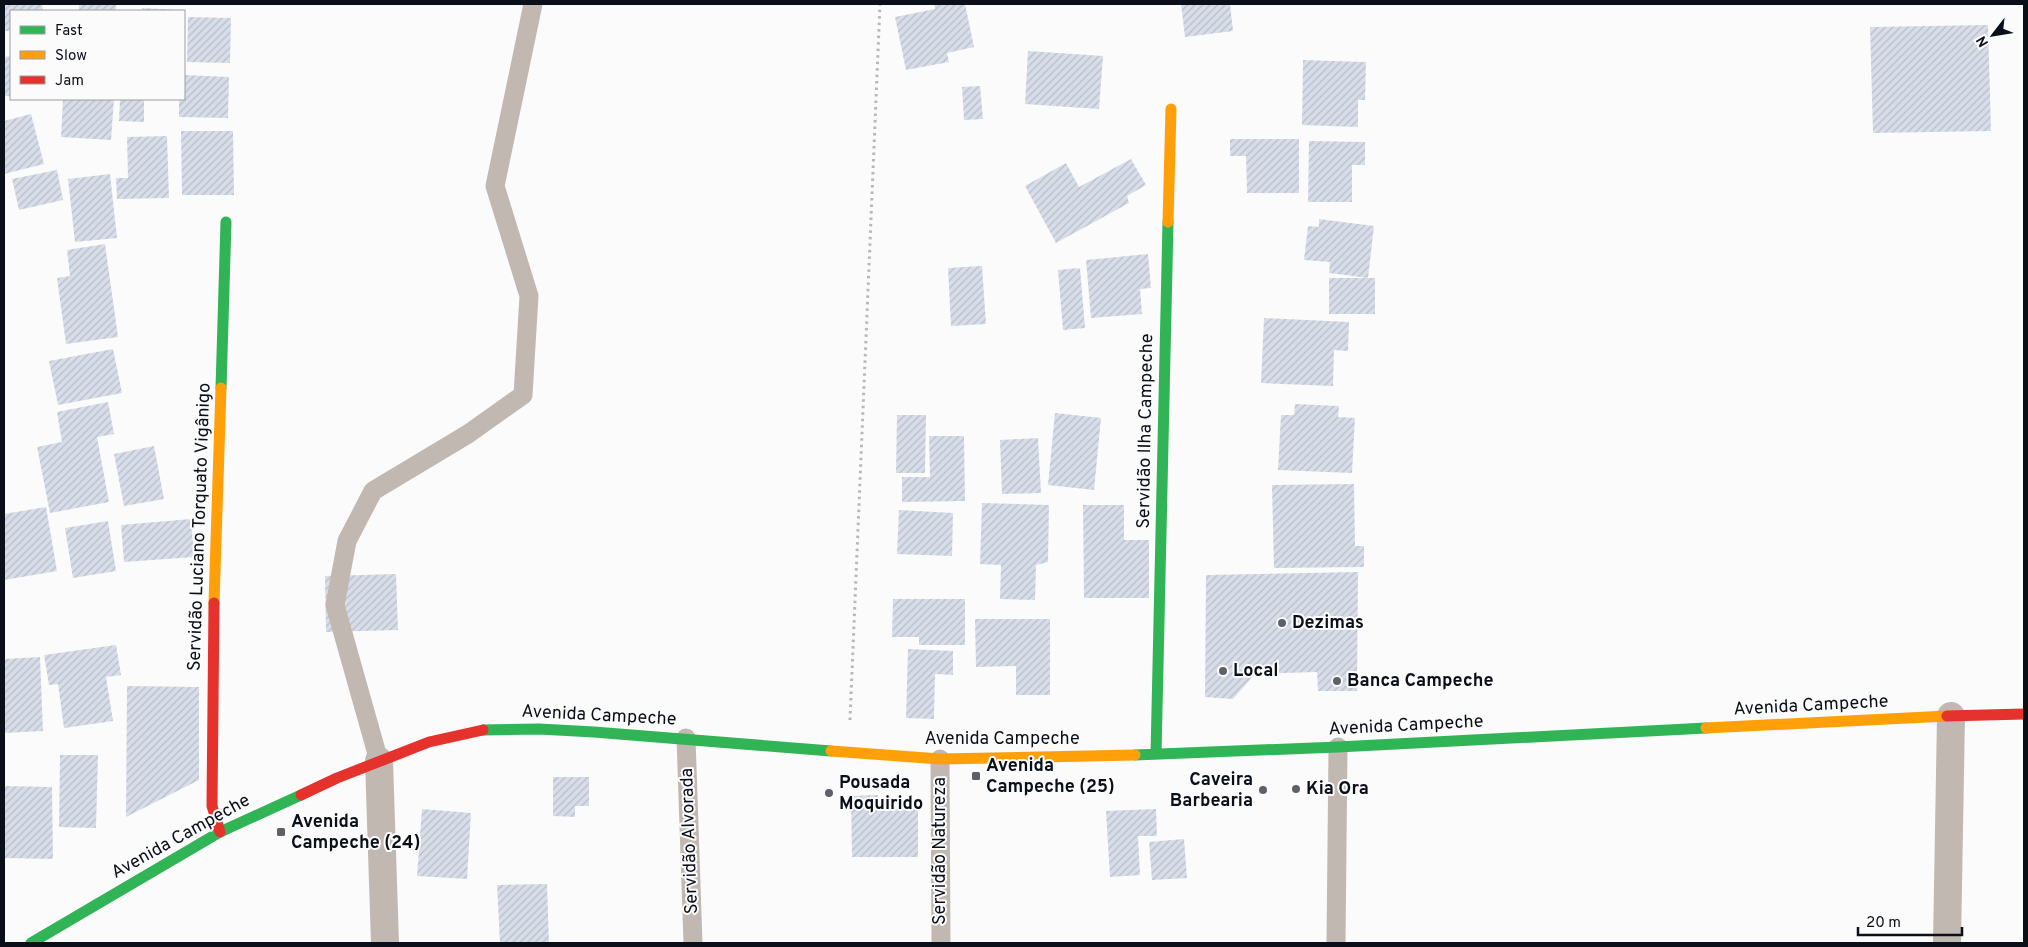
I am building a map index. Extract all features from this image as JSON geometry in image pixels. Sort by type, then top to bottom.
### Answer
[{"type":"main road","name":"Servidão Ilha Campeche","points":[[1156,754],[1171,109]]},
{"type":"main road","name":"Servidão Luciano Torquato Vigânigo","points":[[220,832],[212,806],[213,642],[226,222]]},
{"type":"main road","name":"Avenida Campeche","points":[[31,943],[220,832],[379,761],[429,742],[484,730],[539,729],[686,738],[940,759],[1156,754],[1338,747],[1951,716],[2024,714]]},
{"type":"street","points":[[1947,943],[1951,716]]},
{"type":"street","points":[[379,761],[385,943]]},
{"type":"lane","points":[[379,761],[335,605],[347,541],[373,492],[468,434],[523,395],[530,296],[495,186],[533,4]]},
{"type":"lane","name":"Servidão Alvorada","points":[[686,738],[693,943]]},
{"type":"lane","points":[[1336,943],[1338,747]]},
{"type":"lane","name":"Servidão Natureza","points":[[940,759],[941,943]]},
{"type":"path","points":[[849,750],[880,4]]},
{"type":"building","points":[[4,4],[42,4],[43,10],[10,10],[10,31],[4,31]]},
{"type":"building","points":[[79,4],[116,4],[116,10],[79,10]]},
{"type":"building","points":[[934,4],[965,4],[974,47],[947,53],[949,62],[906,70],[895,17],[935,9]]},
{"type":"building","points":[[1181,4],[1230,4],[1233,31],[1185,37]]},
{"type":"building","points":[[142,8],[181,10],[142,10]]},
{"type":"building","points":[[188,17],[231,18],[230,63],[187,62]]},
{"type":"building","points":[[1988,25],[1991,131],[1873,133],[1870,27]]},
{"type":"building","points":[[1028,51],[1103,56],[1099,109],[1025,104]]},
{"type":"building","points":[[10,56],[10,96],[4,96],[4,57]]},
{"type":"building","points":[[1303,60],[1366,62],[1365,100],[1358,100],[1358,127],[1302,125]]},
{"type":"building","points":[[185,75],[229,77],[228,118],[179,117],[179,100],[185,100]]},
{"type":"building","points":[[980,86],[983,119],[964,120],[962,87]]},
{"type":"building","points":[[63,100],[114,100],[111,140],[61,137]]},
{"type":"building","points":[[120,100],[144,100],[144,122],[119,121]]},
{"type":"building","points":[[31,114],[44,164],[4,174],[4,121]]},
{"type":"building","points":[[181,131],[233,131],[234,195],[182,195]]},
{"type":"building","points":[[167,136],[169,198],[117,199],[116,178],[128,178],[127,137]]},
{"type":"building","points":[[1230,139],[1299,139],[1299,193],[1247,193],[1246,156],[1230,156]]},
{"type":"building","points":[[1309,141],[1365,142],[1365,165],[1352,165],[1352,202],[1308,202]]},
{"type":"building","points":[[1131,159],[1146,185],[1127,196],[1129,203],[1056,243],[1025,186],[1066,163],[1079,187]]},
{"type":"building","points":[[57,170],[63,200],[19,210],[12,179]]},
{"type":"building","points":[[110,174],[117,238],[75,242],[68,179]]},
{"type":"building","points":[[1319,219],[1374,226],[1368,278],[1329,273],[1330,262],[1304,260],[1308,226],[1319,227]]},
{"type":"building","points":[[105,244],[118,337],[66,344],[57,278],[70,276],[67,250]]},
{"type":"building","points":[[1148,254],[1151,288],[1140,289],[1142,314],[1091,318],[1086,260]]},
{"type":"building","points":[[982,266],[986,324],[951,326],[948,268]]},
{"type":"building","points":[[1080,268],[1085,328],[1063,330],[1058,270]]},
{"type":"building","points":[[1329,278],[1375,278],[1375,314],[1329,314]]},
{"type":"building","points":[[1264,318],[1349,322],[1348,351],[1334,350],[1333,386],[1261,383]]},
{"type":"building","points":[[113,349],[122,393],[58,405],[49,361]]},
{"type":"building","points":[[108,402],[114,434],[97,437],[109,502],[50,513],[37,447],[62,442],[57,412]]},
{"type":"building","points":[[1295,404],[1339,406],[1338,417],[1355,418],[1352,473],[1278,470],[1281,415],[1294,415]]},
{"type":"building","points":[[1055,413],[1101,418],[1094,490],[1048,485]]},
{"type":"building","points":[[897,415],[926,415],[925,473],[896,473]]},
{"type":"building","points":[[929,436],[964,436],[965,501],[902,502],[902,477],[930,477]]},
{"type":"building","points":[[1038,438],[1041,493],[1002,494],[1000,440]]},
{"type":"building","points":[[154,446],[164,499],[124,506],[114,454]]},
{"type":"building","points":[[1354,484],[1355,546],[1364,546],[1364,567],[1274,568],[1272,485]]},
{"type":"building","points":[[982,503],[1049,505],[1048,562],[1036,565],[1035,600],[1000,599],[1001,565],[980,564]]},
{"type":"building","points":[[1083,505],[1124,505],[1124,540],[1149,540],[1149,598],[1084,598]]},
{"type":"building","points":[[46,507],[57,571],[4,580],[4,514]]},
{"type":"building","points":[[899,510],[953,513],[952,556],[897,554]]},
{"type":"building","points":[[191,519],[194,557],[124,562],[121,525]]},
{"type":"building","points":[[108,521],[116,571],[73,578],[65,528]]},
{"type":"building","name":"Dezimas","points":[[1358,572],[1357,691],[1318,691],[1317,672],[1255,674],[1233,699],[1205,697],[1206,575]]},
{"type":"building","points":[[396,574],[398,630],[326,632],[325,576]]},
{"type":"building","points":[[893,599],[965,599],[965,645],[919,645],[919,637],[892,637]]},
{"type":"building","points":[[975,619],[1050,619],[1050,695],[1016,695],[1016,666],[976,667]]},
{"type":"building","points":[[116,645],[121,675],[106,677],[113,721],[64,728],[58,684],[49,685],[44,655]]},
{"type":"building","points":[[908,649],[953,651],[953,675],[935,674],[934,719],[906,718]]},
{"type":"building","points":[[40,657],[43,731],[4,733],[4,659]]},
{"type":"building","points":[[127,686],[199,687],[199,780],[126,817]]},
{"type":"building","points":[[60,755],[98,755],[96,828],[59,827]]},
{"type":"building","points":[[553,777],[589,777],[589,806],[575,806],[575,817],[553,816]]},
{"type":"building","points":[[4,786],[52,787],[53,859],[4,858]]},
{"type":"building","points":[[878,795],[878,809],[918,809],[918,857],[852,857],[851,796]]},
{"type":"building","points":[[422,809],[471,813],[467,879],[417,876]]},
{"type":"building","points":[[1156,809],[1157,836],[1138,836],[1140,875],[1110,877],[1106,811]]},
{"type":"building","points":[[1184,839],[1187,878],[1152,880],[1149,842]]},
{"type":"building","points":[[547,884],[549,943],[500,943],[497,885]]},
{"type":"traffic: fast","points":[[221,388],[226,222]]},
{"type":"traffic: fast","points":[[1156,754],[1168,222]]},
{"type":"traffic: fast","points":[[1135,755],[1338,747],[1706,728]]},
{"type":"traffic: fast","points":[[483,730],[539,729],[594,732],[831,751]]},
{"type":"traffic: fast","points":[[31,943],[220,832],[301,795]]},
{"type":"traffic: slow","points":[[1168,222],[1171,109]]},
{"type":"traffic: slow","points":[[214,603],[221,388]]},
{"type":"traffic: slow","points":[[1706,728],[1947,716]]},
{"type":"traffic: slow","points":[[831,751],[940,759],[1135,755]]},
{"type":"traffic: jam","points":[[214,603],[212,806],[220,832]]},
{"type":"traffic: jam","points":[[1947,716],[2024,714]]},
{"type":"traffic: jam","points":[[301,795],[337,778],[429,742],[483,730]]},
{"type":"place","name":"Dezimas","points":[[1282,623]]},
{"type":"place","name":"Local","points":[[1223,671]]},
{"type":"place","name":"Banca Campeche","points":[[1337,681]]},
{"type":"place","name":"Avenida Campeche (25)","points":[[976,776]]},
{"type":"place","name":"Kia Ora","points":[[1296,789]]},
{"type":"place","name":"Caveira Barbearia","points":[[1263,790]]},
{"type":"place","name":"Pousada Moquirido","points":[[829,793]]},
{"type":"place","name":"Avenida Campeche (24)","points":[[281,832]]}]
